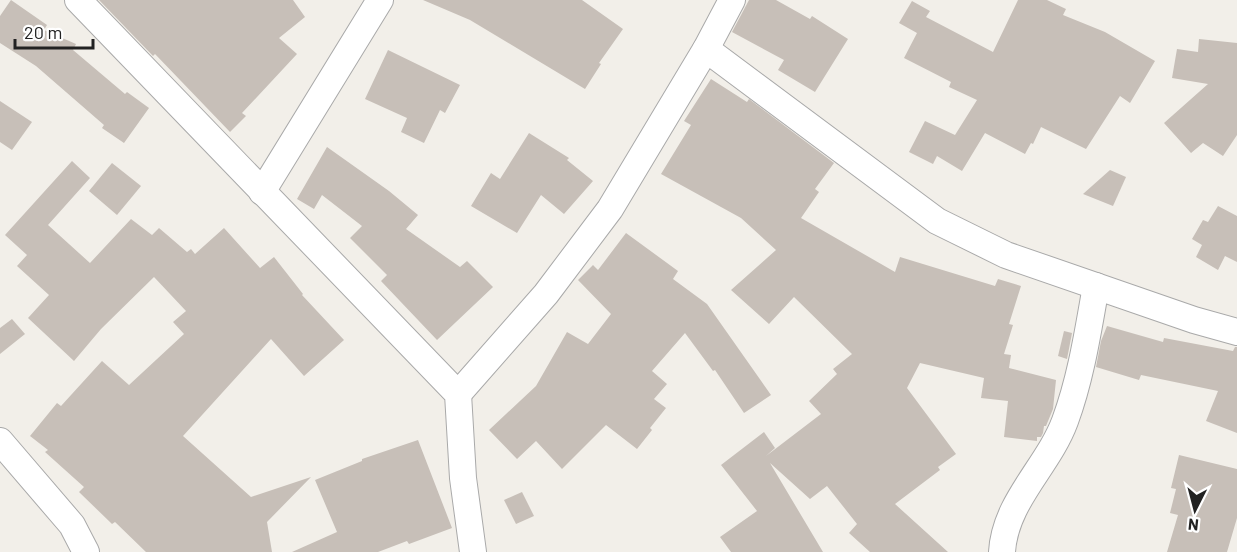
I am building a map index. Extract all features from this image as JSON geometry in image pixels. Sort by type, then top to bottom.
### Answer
[{"type":"street","points":[[78,0],[458,394],[463,478],[473,552]]},
{"type":"street","points":[[262,192],[380,0]]},
{"type":"street","points":[[458,394],[546,294],[610,209],[706,49],[732,0]]},
{"type":"street","points":[[706,49],[937,221],[1006,255],[1194,320],[1237,332]]},
{"type":"street","points":[[1002,552],[1003,536],[1018,499],[1044,462],[1065,421],[1079,372],[1096,286]]},
{"type":"street","points":[[0,441],[72,525],[86,552]]},
{"type":"building","points":[[11,0],[47,25],[44,30],[76,44],[73,50],[125,94],[127,92],[149,108],[124,143],[102,128],[104,125],[36,66],[0,43],[0,16]]},
{"type":"building","points":[[99,0],[293,0],[305,17],[279,38],[297,54],[242,113],[246,116],[230,132]]},
{"type":"building","points":[[423,0],[582,0],[623,29],[599,63],[601,64],[585,89],[470,20]]},
{"type":"building","points":[[749,0],[776,0],[810,19],[812,16],[848,39],[815,92],[778,70],[784,60],[732,32]]},
{"type":"building","points":[[1018,0],[1047,0],[1066,9],[1063,15],[1105,32],[1155,61],[1130,103],[1120,96],[1086,149],[1041,127],[1025,154],[985,133],[962,171],[937,156],[933,164],[909,152],[925,121],[955,135],[977,100],[949,87],[951,82],[904,58],[917,33],[899,23],[912,1],[930,11],[926,17],[993,52]]},
{"type":"building","points":[[1199,39],[1237,43],[1237,135],[1223,156],[1203,143],[1191,153],[1164,123],[1208,84],[1172,78],[1177,49],[1198,52]]},
{"type":"building","points":[[388,50],[460,85],[445,113],[440,110],[424,143],[401,132],[407,118],[365,99]]},
{"type":"building","points":[[711,79],[747,102],[749,99],[834,163],[815,189],[819,192],[801,218],[895,272],[900,257],[995,286],[998,279],[1021,286],[1009,324],[1013,325],[1004,354],[1011,355],[1009,368],[1056,380],[1053,409],[1037,441],[1004,437],[1008,401],[981,398],[984,378],[920,363],[907,388],[956,454],[938,467],[940,470],[895,504],[948,552],[870,552],[849,533],[857,524],[827,486],[810,499],[770,463],[823,552],[731,552],[720,537],[757,511],[721,465],[764,432],[775,448],[766,456],[821,414],[809,401],[837,374],[833,369],[852,354],[794,297],[769,324],[731,290],[776,250],[741,218],[661,174],[691,125],[684,121]]},
{"type":"building","points":[[0,101],[32,122],[12,150],[0,142]]},
{"type":"building","points":[[529,133],[569,158],[567,160],[593,181],[564,214],[541,195],[517,233],[471,206],[491,173],[500,179]]},
{"type":"building","points":[[327,147],[389,191],[418,215],[406,229],[460,267],[467,261],[493,287],[437,340],[381,281],[387,275],[350,238],[362,226],[322,195],[314,209],[297,199]]},
{"type":"building","points":[[72,161],[90,178],[48,225],[90,263],[131,219],[152,235],[159,228],[187,252],[191,249],[195,254],[224,228],[260,268],[274,257],[302,295],[344,340],[304,376],[271,339],[183,436],[251,497],[311,477],[267,522],[272,552],[146,552],[115,522],[112,524],[79,492],[84,487],[45,452],[48,450],[30,436],[57,403],[61,406],[102,361],[129,385],[184,334],[173,322],[186,311],[154,277],[101,329],[74,361],[28,318],[49,295],[17,266],[27,255],[5,235]]},
{"type":"building","points":[[112,163],[141,186],[117,215],[89,191]]},
{"type":"building","points":[[1110,170],[1126,177],[1113,206],[1083,194]]},
{"type":"building","points":[[1218,206],[1237,216],[1237,262],[1225,256],[1218,270],[1196,257],[1202,245],[1192,239],[1203,220],[1208,222]]},
{"type":"building","points":[[626,233],[678,271],[673,279],[707,304],[771,395],[744,413],[715,370],[713,371],[685,333],[652,371],[667,384],[654,399],[666,408],[637,449],[606,425],[562,469],[536,441],[517,459],[489,430],[536,386],[567,332],[588,344],[611,314],[578,280],[593,265],[598,270]]},
{"type":"building","points":[[12,319],[25,334],[0,354],[0,328]]},
{"type":"building","points":[[1107,326],[1163,342],[1164,338],[1233,351],[1237,347],[1237,433],[1206,421],[1218,391],[1141,375],[1139,380],[1096,367],[1101,341]]},
{"type":"building","points":[[1064,331],[1072,333],[1067,359],[1058,356]]},
{"type":"building","points":[[418,440],[452,528],[409,544],[407,541],[378,552],[292,552],[337,532],[315,480],[362,461],[362,459]]},
{"type":"building","points":[[1179,455],[1237,469],[1237,518],[1227,552],[1167,552],[1178,515],[1170,513],[1176,489],[1171,488]]},
{"type":"building","points":[[522,492],[534,516],[516,524],[504,500]]}]
